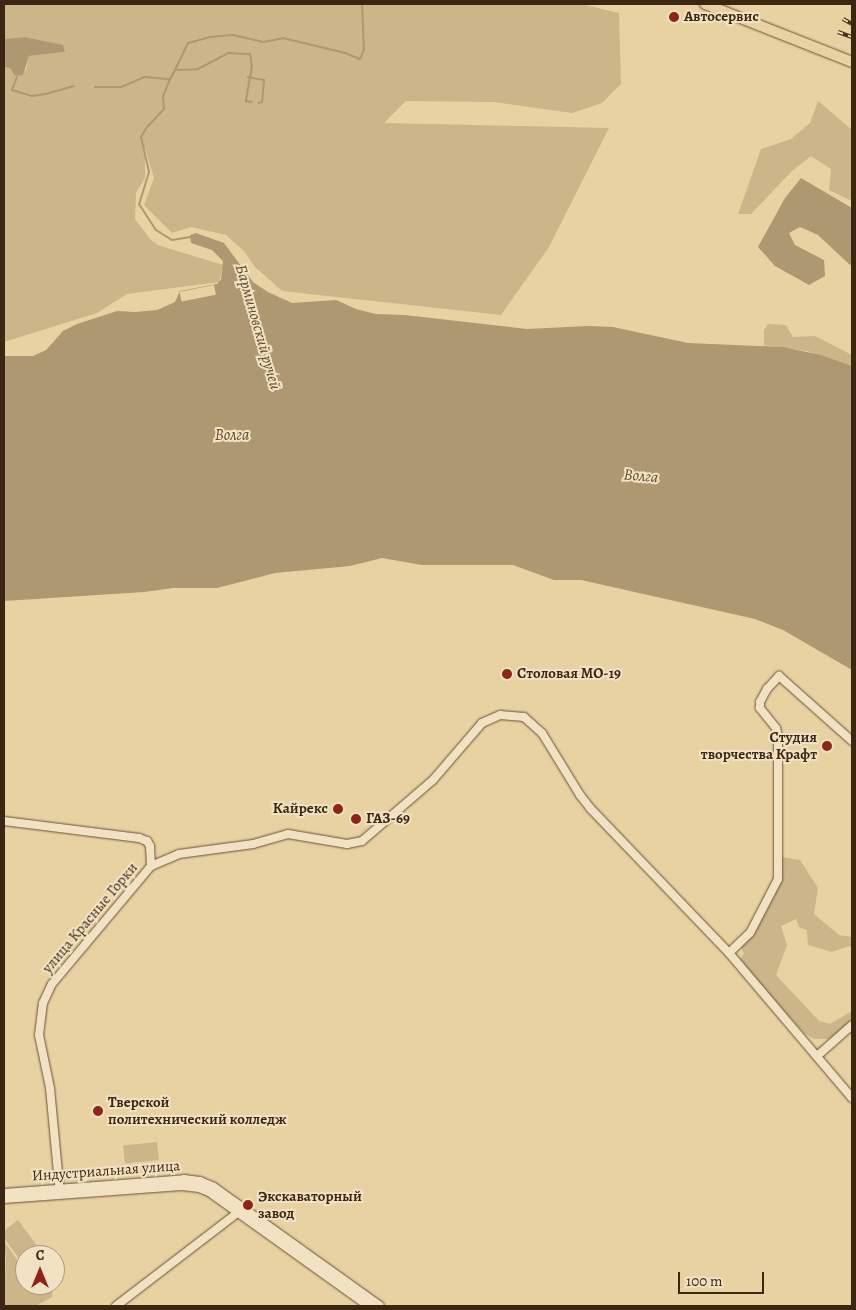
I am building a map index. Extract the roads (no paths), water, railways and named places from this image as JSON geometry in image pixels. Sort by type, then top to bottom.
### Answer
[{"type":"main road","points":[[705,4],[852,62]]},
{"type":"street","points":[[729,953],[750,933],[778,879],[778,736],[776,728],[760,708],[767,689],[779,676],[852,741]]},
{"type":"street","name":"улица Красные Горки","points":[[60,1191],[50,1088],[39,1035],[43,1004],[52,984],[151,866],[179,854],[253,844],[288,834],[343,844],[359,842],[378,830],[433,780],[482,723],[500,715],[520,716],[531,722],[547,740],[580,796],[591,809],[729,953],[817,1056],[838,1084],[852,1098]]},
{"type":"street","name":"улица Красные Горки","points":[[4,821],[139,838],[147,841],[150,846],[151,866]]},
{"type":"street","points":[[817,1056],[852,1025]]},
{"type":"street","name":"Индустриальная улица","points":[[4,1193],[190,1186],[209,1192],[240,1210],[380,1306]]},
{"type":"street","name":"Индустриальная улица","points":[[4,1199],[60,1191]]},
{"type":"street","points":[[116,1306],[240,1210]]},
{"type":"street","name":"Индустриальная улица","points":[[240,1210],[368,1306]]},
{"type":"water","points":[[25,37],[63,45],[65,52],[29,56],[23,75],[15,76],[10,68],[4,67],[4,39]]},
{"type":"water","points":[[801,178],[852,208],[852,264],[850,265],[818,235],[800,227],[789,233],[795,245],[824,260],[825,276],[809,285],[775,266],[758,247],[785,198]]},
{"type":"water","name":"Волга","points":[[196,233],[224,243],[253,282],[268,292],[292,303],[336,300],[356,309],[376,314],[405,315],[527,329],[588,326],[613,327],[688,343],[783,347],[821,355],[852,366],[852,670],[783,630],[755,619],[581,580],[554,580],[513,565],[422,565],[382,558],[350,566],[275,573],[217,588],[173,588],[144,592],[4,601],[4,356],[33,356],[46,350],[63,331],[77,324],[117,311],[157,310],[175,302],[180,291],[217,284],[221,279],[223,261],[212,250],[191,243],[190,235]]},
{"type":"waterway","points":[[171,78],[188,43],[210,37],[233,35],[263,42],[283,38],[345,53],[360,59],[364,50],[362,4]]},
{"type":"waterway","points":[[175,70],[198,69],[228,53],[250,54],[252,66],[246,101],[252,102]]},
{"type":"waterway","name":"Барминовский ручей","points":[[17,77],[12,90],[32,96],[74,86]]},
{"type":"waterway","name":"Барминовский ручей","points":[[95,87],[121,87],[145,77],[170,79],[163,96],[164,109],[147,127],[141,137],[149,172],[139,204],[156,230],[172,240],[191,237]]},
{"type":"waterway","points":[[248,77],[264,80],[262,102],[258,103]]},
{"type":"railway","points":[[843,19],[852,24]]},
{"type":"railway","points":[[838,32],[852,37]]},
{"type":"place","name":"Автосервис","points":[[674,17]]},
{"type":"place","name":"Столовая МО-19","points":[[507,674]]},
{"type":"place","name":"Студия творчества Крафт","points":[[827,746]]},
{"type":"place","name":"Кайрекс","points":[[338,809]]},
{"type":"place","name":"ГАЗ-69","points":[[356,819]]},
{"type":"place","name":"Тверской политехнический колледж","points":[[98,1111]]},
{"type":"place","name":"Экскаваторный завод","points":[[248,1205]]}]
